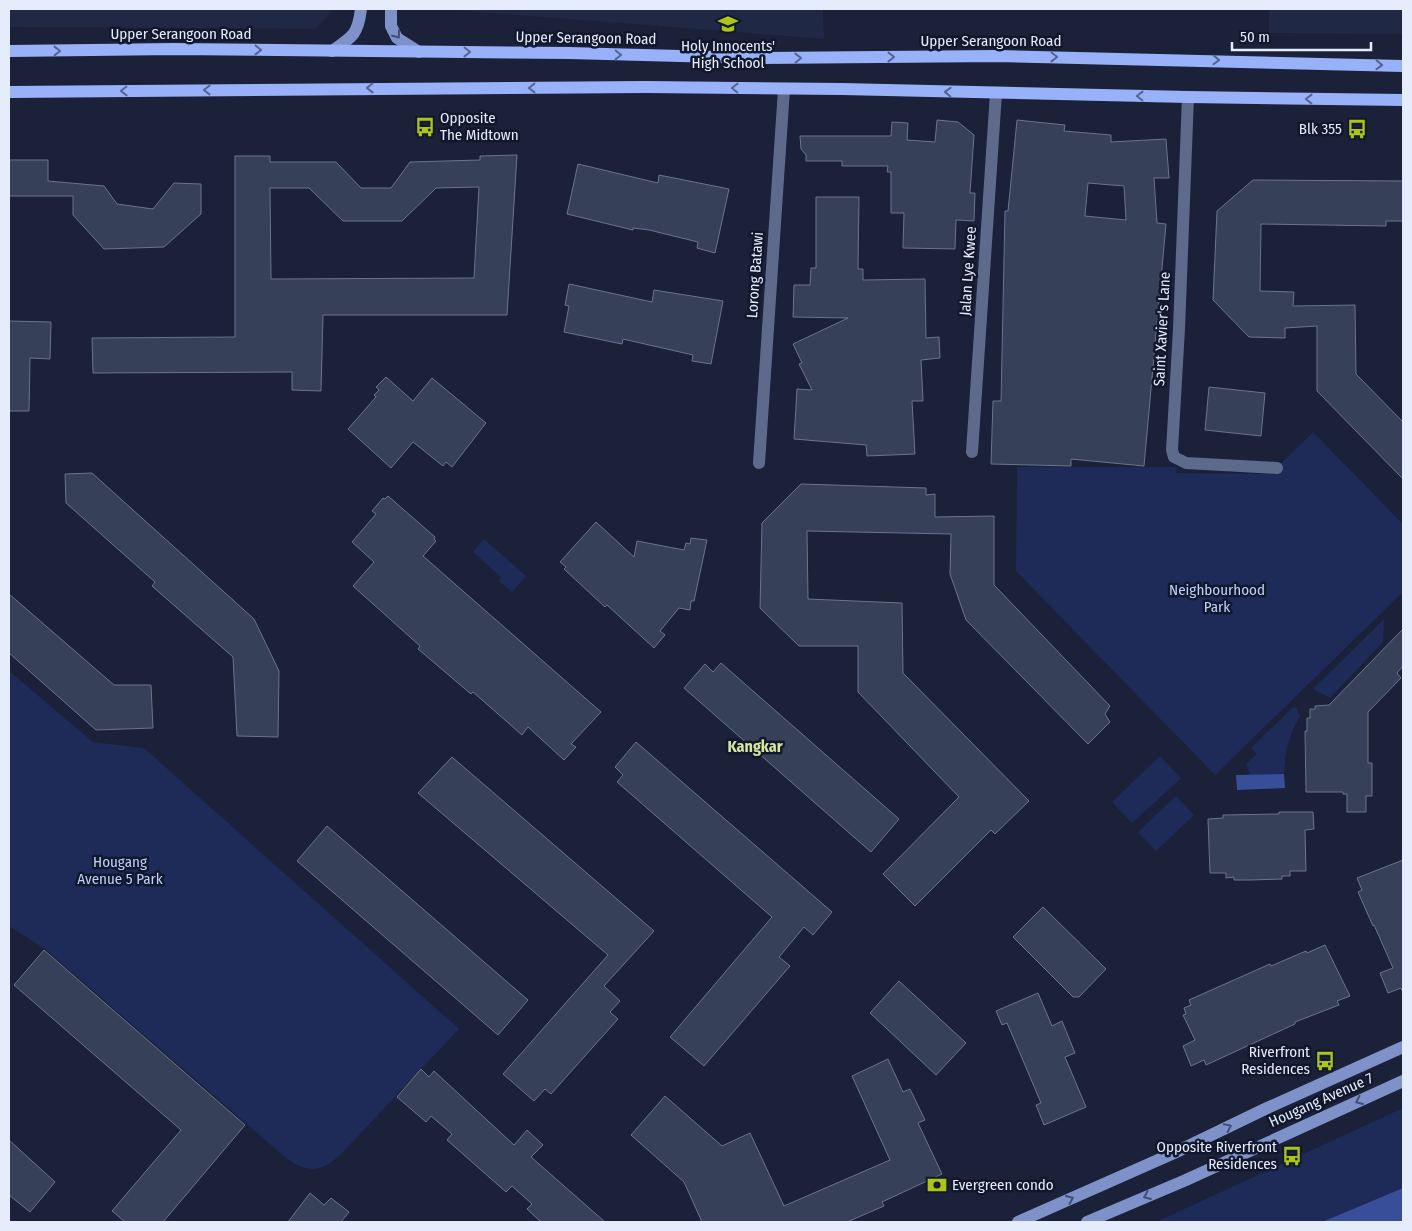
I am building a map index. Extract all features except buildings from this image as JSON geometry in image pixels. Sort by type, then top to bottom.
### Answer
[{"type":"main road","points":[[332,51],[348,40],[358,27],[361,9]]},
{"type":"main road","points":[[391,9],[391,26],[398,38],[418,52]]},
{"type":"main road","name":"Upper Serangoon Road","points":[[9,51],[174,49],[569,53],[754,58],[1008,56],[1403,66]]},
{"type":"main road","points":[[9,92],[628,87],[1403,100]]},
{"type":"main road","name":"Hougang Avenue 7","points":[[1018,1222],[1174,1153],[1265,1108],[1403,1048]]},
{"type":"main road","name":"Hougang Avenue 7","points":[[1088,1222],[1186,1180],[1403,1081]]},
{"type":"street","name":"Lorong Batawi","points":[[759,463],[784,89]]},
{"type":"street","name":"Jalan Lye Kwee","points":[[972,452],[996,93]]},
{"type":"street","name":"Saint Xavier's Lane","points":[[1188,97],[1179,329],[1172,450],[1174,457],[1186,463],[1277,468]]},
{"type":"shaded area","points":[[9,9],[334,9],[316,29],[9,27]]},
{"type":"shaded area","name":"Holy Innocents' High School","points":[[441,9],[823,9],[824,39]]},
{"type":"shaded area","points":[[1269,9],[1403,9],[1403,34],[1269,33]]},
{"type":"shaded area","points":[[1284,774],[1285,788],[1237,790],[1236,775]]},
{"type":"shaded area","points":[[1403,1188],[1403,1222],[1322,1222]]},
{"type":"green space","name":"Neighbourhood Park","points":[[1313,432],[1403,524],[1403,592],[1215,775],[1016,571],[1017,467],[1176,467],[1176,473],[1270,474]]},
{"type":"green space","points":[[484,539],[526,576],[512,592],[499,581],[501,577],[473,552]]},
{"type":"green space","points":[[1384,619],[1383,642],[1330,698],[1313,689]]},
{"type":"green space","name":"Hougang Avenue 5 Park","points":[[9,671],[93,742],[144,748],[459,1029],[342,1153],[328,1164],[316,1169],[309,1169],[287,1159],[45,949],[9,926]]},
{"type":"green space","points":[[1293,707],[1297,708],[1300,716],[1288,744],[1284,774],[1250,775],[1246,764],[1257,754],[1251,748]]},
{"type":"green space","points":[[1160,756],[1181,778],[1132,823],[1112,802]]},
{"type":"green space","points":[[1176,796],[1194,815],[1156,851],[1138,832]]},
{"type":"green space","points":[[1403,1108],[1403,1188],[1322,1222],[1156,1222]]},
{"type":"place","name":"Holy Innocents' High School","points":[[728,24]]},
{"type":"place","name":"Opposite The Midtown","points":[[425,127]]},
{"type":"place","name":"Blk 355","points":[[1357,129]]},
{"type":"place","name":"Riverfront Residences","points":[[1325,1061]]},
{"type":"place","name":"Opposite Riverfront Residences","points":[[1292,1156]]},
{"type":"place","name":"Evergreen condo","points":[[937,1185]]},
{"type":"district","name":"Kangkar","points":[[755,746]]}]
